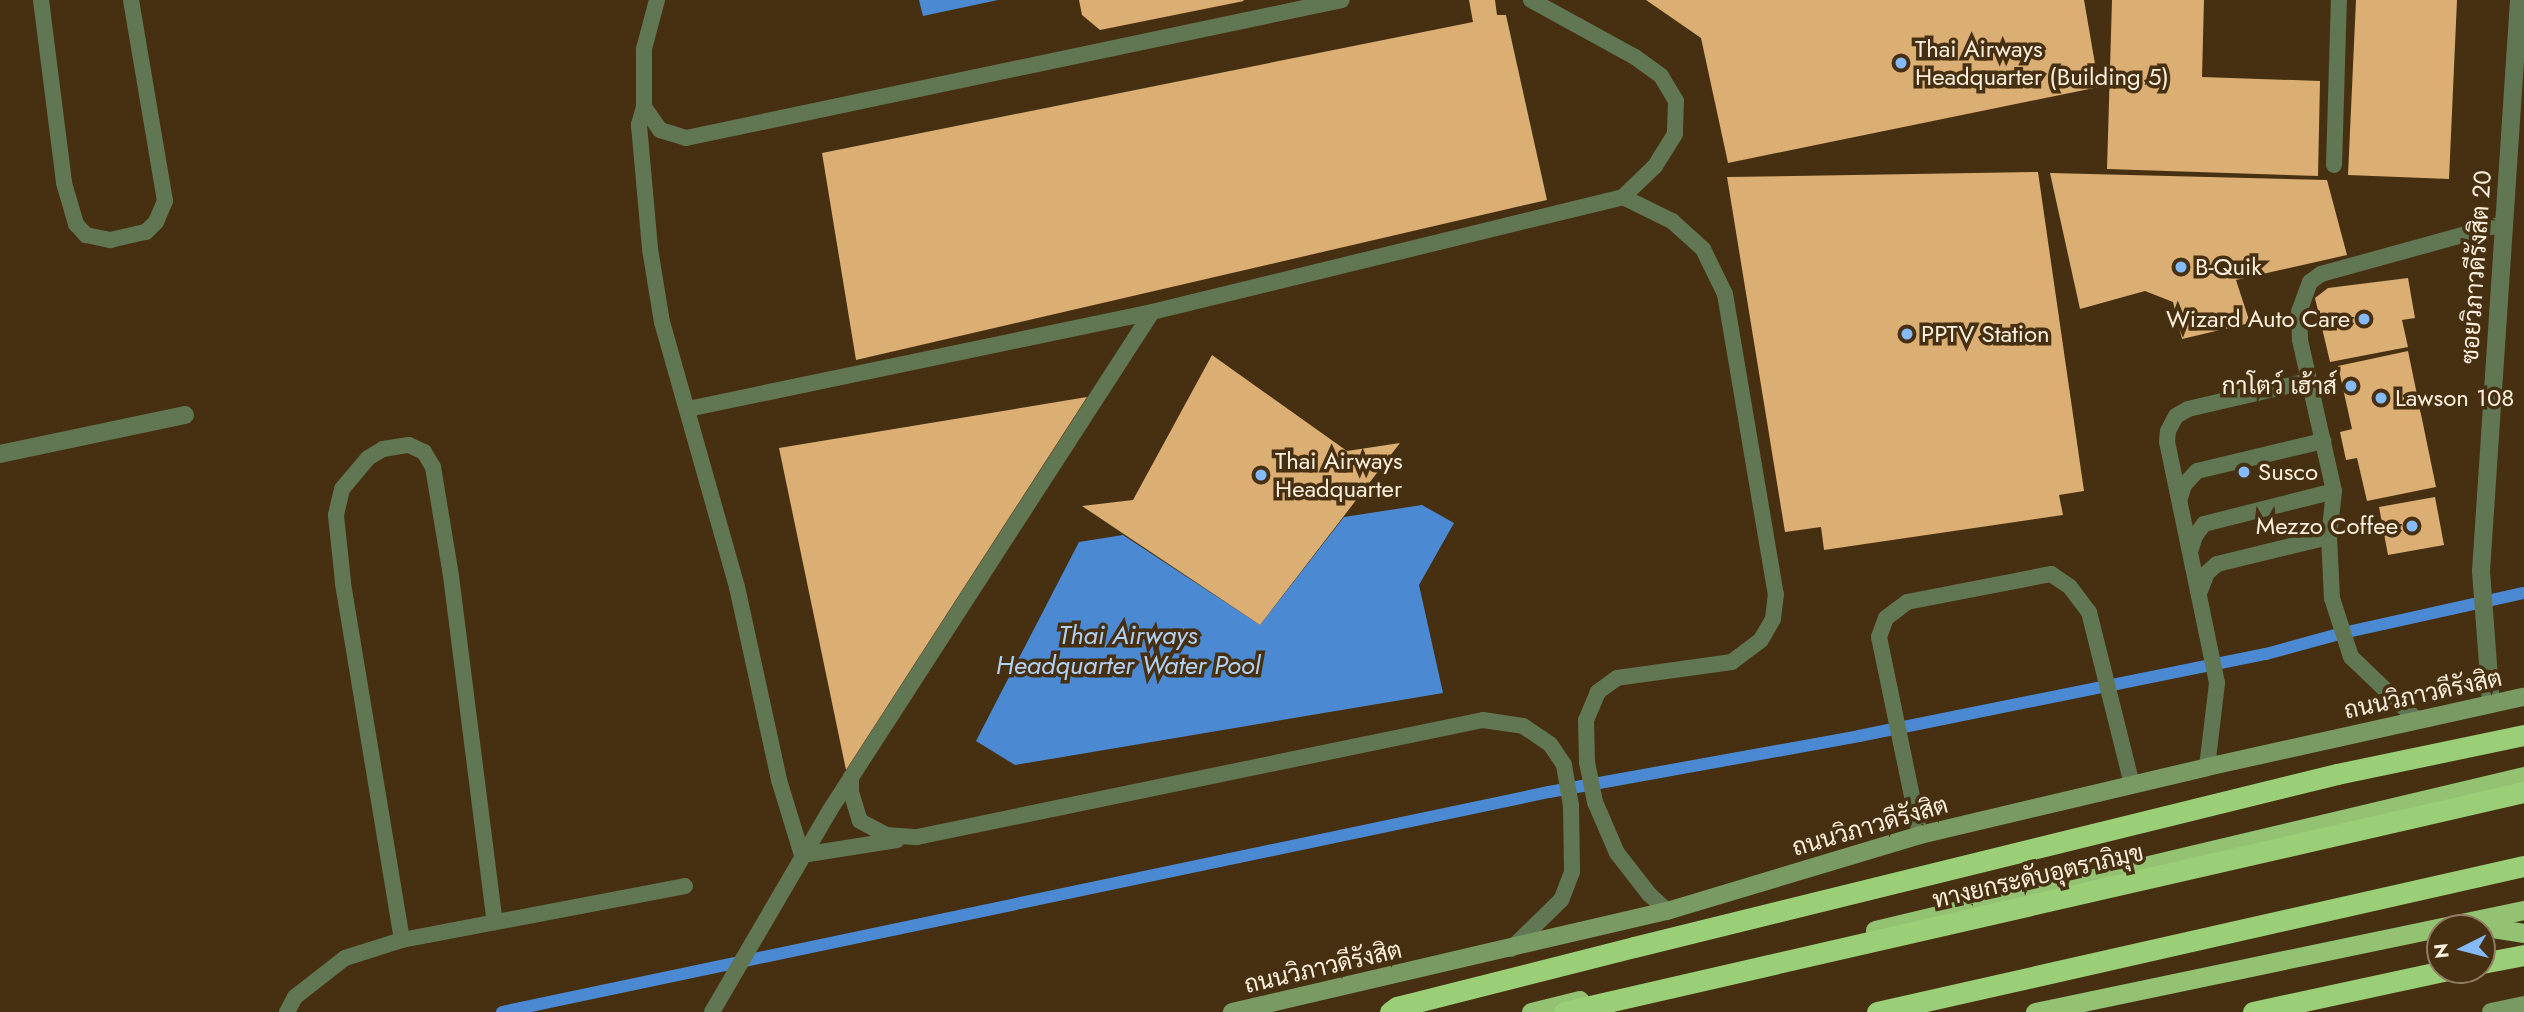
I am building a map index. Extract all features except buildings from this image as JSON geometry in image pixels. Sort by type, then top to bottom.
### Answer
[{"type":"highway","points":[[1390,1012],[1410,1004],[1634,947],[2337,774],[2524,735]]},
{"type":"highway","points":[[1531,1012],[2524,776]]},
{"type":"highway","name":"ทางยกระดับอุตราภิมุข","points":[[1564,1012],[2524,792]]},
{"type":"highway","points":[[1877,1012],[2524,866]]},
{"type":"highway","points":[[2496,916],[2524,911]]},
{"type":"highway","points":[[2496,929],[2524,933]]},
{"type":"highway","points":[[2035,1012],[2426,930]]},
{"type":"highway","points":[[2496,960],[2524,955]]},
{"type":"highway","points":[[2253,1012],[2426,975]]},
{"type":"main road","name":"ถนนวิภาวดีรังสิต","points":[[1232,1012],[1511,949],[1580,929],[1667,911],[1920,835],[2207,767],[2524,697]]},
{"type":"main road","points":[[2491,1012],[2524,1005]]},
{"type":"street","name":"ซอยวิภาวดีรังสิต 20","points":[[2491,704],[2481,583],[2519,0]]},
{"type":"street","points":[[0,454],[185,415]]},
{"type":"lane","points":[[41,0],[64,183],[76,224],[86,235],[110,240],[146,232],[156,222],[165,201],[131,0]]},
{"type":"lane","points":[[657,0],[644,49],[643,107],[639,125],[650,249],[662,322],[737,587],[779,780],[802,855]]},
{"type":"lane","points":[[643,107],[660,130],[686,138],[1342,0]]},
{"type":"lane","points":[[688,409],[1152,312],[1623,197],[1655,166],[1675,134],[1676,101],[1661,76],[1635,57],[1531,0]]},
{"type":"lane","points":[[2334,165],[2339,0]]},
{"type":"lane","points":[[1623,197],[1672,221],[1703,249],[1725,295],[1776,594],[1773,619],[1761,640],[1732,662],[1617,678],[1598,692],[1586,720],[1587,762],[1595,802],[1617,853],[1649,894],[1667,911]]},
{"type":"lane","points":[[2417,720],[2350,657],[2332,598],[2329,537],[2334,491],[2300,341],[2299,312],[2303,296],[2316,277],[2503,224]]},
{"type":"lane","points":[[712,1012],[802,855],[851,777],[1152,312]]},
{"type":"lane","points":[[2207,767],[2217,682],[2167,442],[2170,425],[2179,414],[2308,381]]},
{"type":"lane","points":[[2180,500],[2184,485],[2197,471],[2323,441]]},
{"type":"lane","points":[[402,940],[342,582],[336,515],[342,489],[368,458],[383,449],[410,445],[424,452],[433,467],[451,576],[495,922]]},
{"type":"lane","points":[[2191,551],[2195,536],[2204,524],[2334,491]]},
{"type":"lane","points":[[2200,593],[2207,573],[2217,564],[2329,537]]},
{"type":"lane","points":[[1920,835],[1879,637],[1886,618],[1906,602],[2050,574],[2070,587],[2089,612],[2132,785]]},
{"type":"lane","points":[[802,855],[917,837],[1483,720],[1523,726],[1550,744],[1564,769],[1571,806],[1572,872],[1561,900],[1511,949]]},
{"type":"lane","points":[[851,777],[851,792],[860,821],[886,835],[917,837]]},
{"type":"lane","points":[[287,1012],[295,997],[345,958],[402,940],[685,886]]},
{"type":"water","points":[[919,0],[998,0],[923,16]]},
{"type":"water","name":"Thai Airways Headquarter Water Pool","points":[[1422,505],[1454,523],[1419,585],[1443,693],[1015,765],[976,741],[1079,542],[1123,535],[1260,625],[1344,517]]},
{"type":"waterway","points":[[502,1012],[1549,792],[1859,736],[2266,654],[2343,633],[2524,593]]},
{"type":"place","name":"Thai Airways Headquarter (Building 5)","points":[[1901,63]]},
{"type":"place","name":"B-Quik","points":[[2181,267]]},
{"type":"place","name":"Wizard Auto Care","points":[[2364,319]]},
{"type":"place","name":"PPTV Station","points":[[1907,334]]},
{"type":"place","name":"กาโตว์ เฮ้าส์","points":[[2351,386]]},
{"type":"place","name":"Lawson 108","points":[[2381,398]]},
{"type":"place","name":"Susco","points":[[2244,472]]},
{"type":"place","name":"Thai Airways Headquarter","points":[[1261,475]]},
{"type":"place","name":"Mezzo Coffee","points":[[2412,526]]}]
